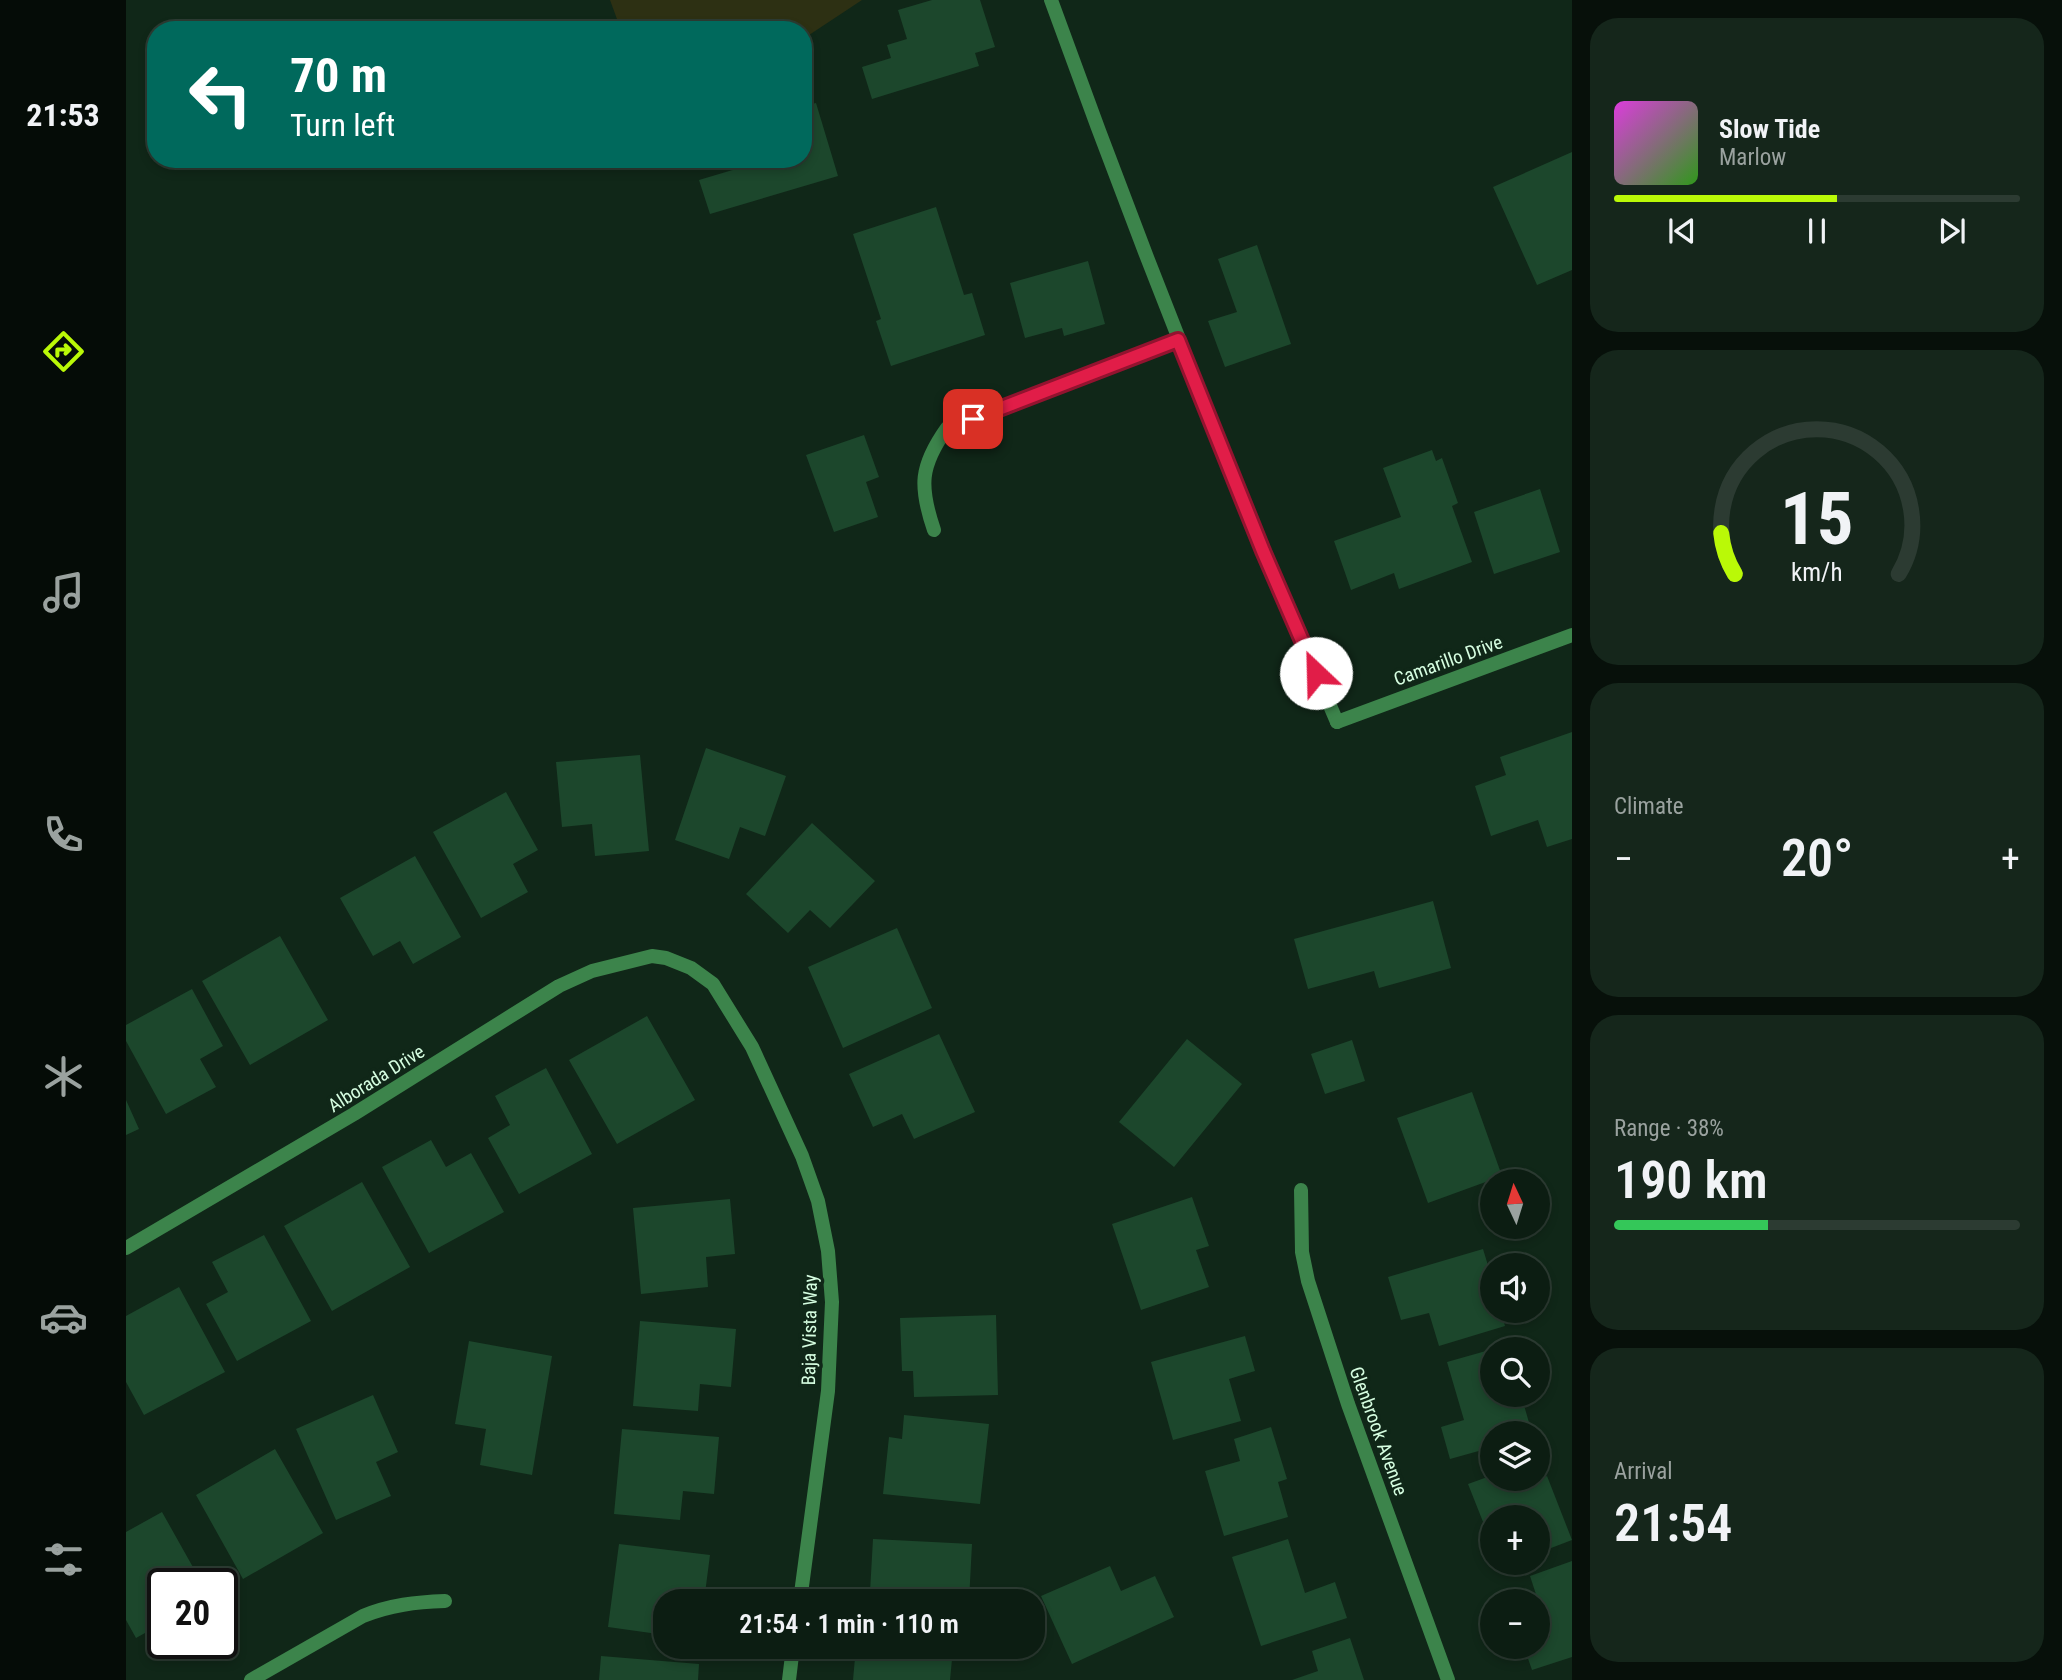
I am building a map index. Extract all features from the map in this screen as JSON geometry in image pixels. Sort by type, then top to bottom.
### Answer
[{"type":"street","points":[[934,530],[922,484],[932,449],[947,428],[1178,340],[1051,0]]},
{"type":"street","name":"Camarillo Drive","points":[[1178,340],[1263,551],[1337,722],[1572,635]]},
{"type":"street","name":"Alborada Drive","points":[[126,1248],[354,1114],[559,986],[592,971],[652,956]]},
{"type":"street","name":"Baja Vista Way","points":[[652,956],[666,958],[691,968],[713,984],[752,1047],[802,1156],[818,1201],[828,1251],[832,1315],[828,1391],[802,1589]]},
{"type":"street","name":"Glenbrook Avenue","points":[[1301,1190],[1302,1252],[1308,1281],[1348,1404],[1448,1680]]},
{"type":"street","points":[[251,1680],[379,1609],[412,1602],[445,1601]]},
{"type":"street","points":[[789,1680],[792,1659]]},
{"type":"green space","points":[[610,0],[862,0],[812,33],[812,21],[618,21]]},
{"type":"building","points":[[932,0],[980,0],[995,47],[975,53],[979,66],[872,99],[862,67],[891,58],[887,45],[907,39],[898,10]]},
{"type":"building","points":[[816,103],[838,176],[710,214],[699,180],[739,168],[812,168],[812,104]]},
{"type":"building","points":[[1572,152],[1572,270],[1537,285],[1493,187]]},
{"type":"building","points":[[936,207],[964,295],[972,293],[985,335],[891,366],[876,321],[881,319],[853,234]]},
{"type":"building","points":[[1257,245],[1291,344],[1225,367],[1208,321],[1237,312],[1218,259]]},
{"type":"building","points":[[1088,261],[1105,324],[1064,336],[1062,328],[1025,338],[1010,283]]},
{"type":"building","points":[[864,435],[879,477],[866,482],[878,517],[834,532],[806,455]]},
{"type":"building","points":[[1432,450],[1436,461],[1442,458],[1458,503],[1452,506],[1472,562],[1399,589],[1394,573],[1351,590],[1334,541],[1401,517],[1383,468]]},
{"type":"building","points":[[1540,489],[1560,552],[1494,574],[1474,512]]},
{"type":"building","points":[[1572,732],[1572,839],[1547,847],[1538,820],[1491,836],[1475,786],[1506,775],[1500,757]]},
{"type":"building","points":[[706,748],[786,776],[765,836],[740,827],[729,859],[675,840]]},
{"type":"building","points":[[640,755],[649,851],[595,856],[592,824],[562,827],[556,762]]},
{"type":"building","points":[[506,792],[538,850],[513,864],[528,892],[481,918],[433,832]]},
{"type":"building","points":[[812,823],[875,881],[830,928],[810,910],[788,933],[746,894]]},
{"type":"building","points":[[415,856],[461,937],[413,964],[400,941],[373,956],[340,898]]},
{"type":"building","points":[[1433,901],[1451,968],[1379,988],[1374,971],[1308,989],[1294,939]]},
{"type":"building","points":[[897,928],[932,1008],[843,1048],[808,967]]},
{"type":"building","points":[[280,936],[328,1020],[250,1065],[202,981]]},
{"type":"building","points":[[192,989],[223,1046],[200,1059],[216,1087],[166,1114],[126,1041],[126,1025]]},
{"type":"building","points":[[647,1016],[695,1100],[617,1144],[569,1060]]},
{"type":"building","points":[[939,1034],[975,1112],[914,1139],[902,1114],[873,1127],[849,1074]]},
{"type":"building","points":[[1187,1039],[1242,1084],[1174,1167],[1119,1122]]},
{"type":"building","points":[[1352,1040],[1365,1081],[1325,1094],[1311,1054]]},
{"type":"building","points":[[546,1068],[592,1154],[519,1194],[488,1138],[510,1125],[495,1096]]},
{"type":"building","points":[[1472,1092],[1500,1169],[1480,1169],[1480,1184],[1428,1203],[1397,1118]]},
{"type":"building","points":[[126,1100],[139,1129],[126,1135]]},
{"type":"building","points":[[431,1140],[446,1167],[471,1153],[504,1212],[429,1253],[382,1167]]},
{"type":"building","points":[[362,1182],[410,1267],[332,1311],[284,1226]]},
{"type":"building","points":[[1192,1197],[1209,1246],[1196,1250],[1209,1287],[1141,1310],[1112,1224]]},
{"type":"building","points":[[730,1199],[735,1254],[706,1257],[708,1287],[641,1294],[633,1208]]},
{"type":"building","points":[[264,1235],[311,1321],[237,1361],[206,1304],[228,1292],[212,1262]]},
{"type":"building","points":[[1483,1249],[1484,1253],[1480,1253],[1480,1323],[1504,1323],[1505,1326],[1439,1346],[1429,1313],[1401,1320],[1388,1277]]},
{"type":"building","points":[[179,1287],[225,1372],[144,1415],[126,1382],[126,1316]]},
{"type":"building","points":[[996,1315],[998,1395],[914,1397],[913,1371],[902,1371],[900,1318]]},
{"type":"building","points":[[640,1321],[736,1329],[731,1387],[700,1384],[698,1411],[633,1406]]},
{"type":"building","points":[[1245,1336],[1255,1371],[1229,1379],[1241,1421],[1173,1440],[1151,1362]]},
{"type":"building","points":[[469,1341],[552,1356],[532,1475],[480,1465],[486,1429],[455,1424]]},
{"type":"building","points":[[1480,1353],[1480,1407],[1524,1407],[1529,1421],[1480,1421],[1480,1451],[1450,1459],[1441,1427],[1464,1420],[1447,1362]]},
{"type":"building","points":[[373,1395],[398,1452],[376,1462],[391,1496],[336,1520],[296,1429]]},
{"type":"building","points":[[904,1415],[989,1424],[980,1504],[883,1494],[889,1437],[902,1439]]},
{"type":"building","points":[[1271,1427],[1287,1479],[1278,1482],[1288,1517],[1224,1536],[1205,1471],[1240,1461],[1234,1439]]},
{"type":"building","points":[[622,1429],[719,1437],[714,1494],[683,1491],[680,1520],[614,1514]]},
{"type":"building","points":[[275,1449],[323,1533],[243,1579],[196,1495]]},
{"type":"building","points":[[1480,1480],[1480,1491],[1550,1491],[1550,1484],[1572,1540],[1550,1548],[1550,1505],[1480,1505],[1480,1514],[1468,1484]]},
{"type":"building","points":[[162,1512],[193,1568],[147,1568],[147,1632],[136,1638],[126,1620],[126,1532]]},
{"type":"building","points":[[873,1539],[972,1544],[970,1589],[870,1589]]},
{"type":"building","points":[[1288,1539],[1305,1593],[1335,1582],[1347,1618],[1261,1646],[1232,1557]]},
{"type":"building","points":[[619,1544],[710,1555],[706,1589],[653,1589],[653,1633],[608,1627]]},
{"type":"building","points":[[1572,1561],[1572,1657],[1532,1670],[1528,1659],[1550,1659],[1550,1589],[1534,1589],[1530,1576],[1550,1575],[1550,1569]]},
{"type":"building","points":[[1110,1566],[1121,1591],[1155,1576],[1174,1617],[1072,1664],[1045,1605],[1045,1594]]},
{"type":"building","points":[[1350,1638],[1364,1680],[1292,1680],[1318,1671],[1312,1651]]},
{"type":"building","points":[[601,1656],[699,1664],[698,1680],[599,1680]]},
{"type":"building","points":[[855,1659],[952,1659],[950,1680],[853,1680]]},
{"type":"route","points":[[973,419],[1178,340],[1263,551],[1316,673]]}]
